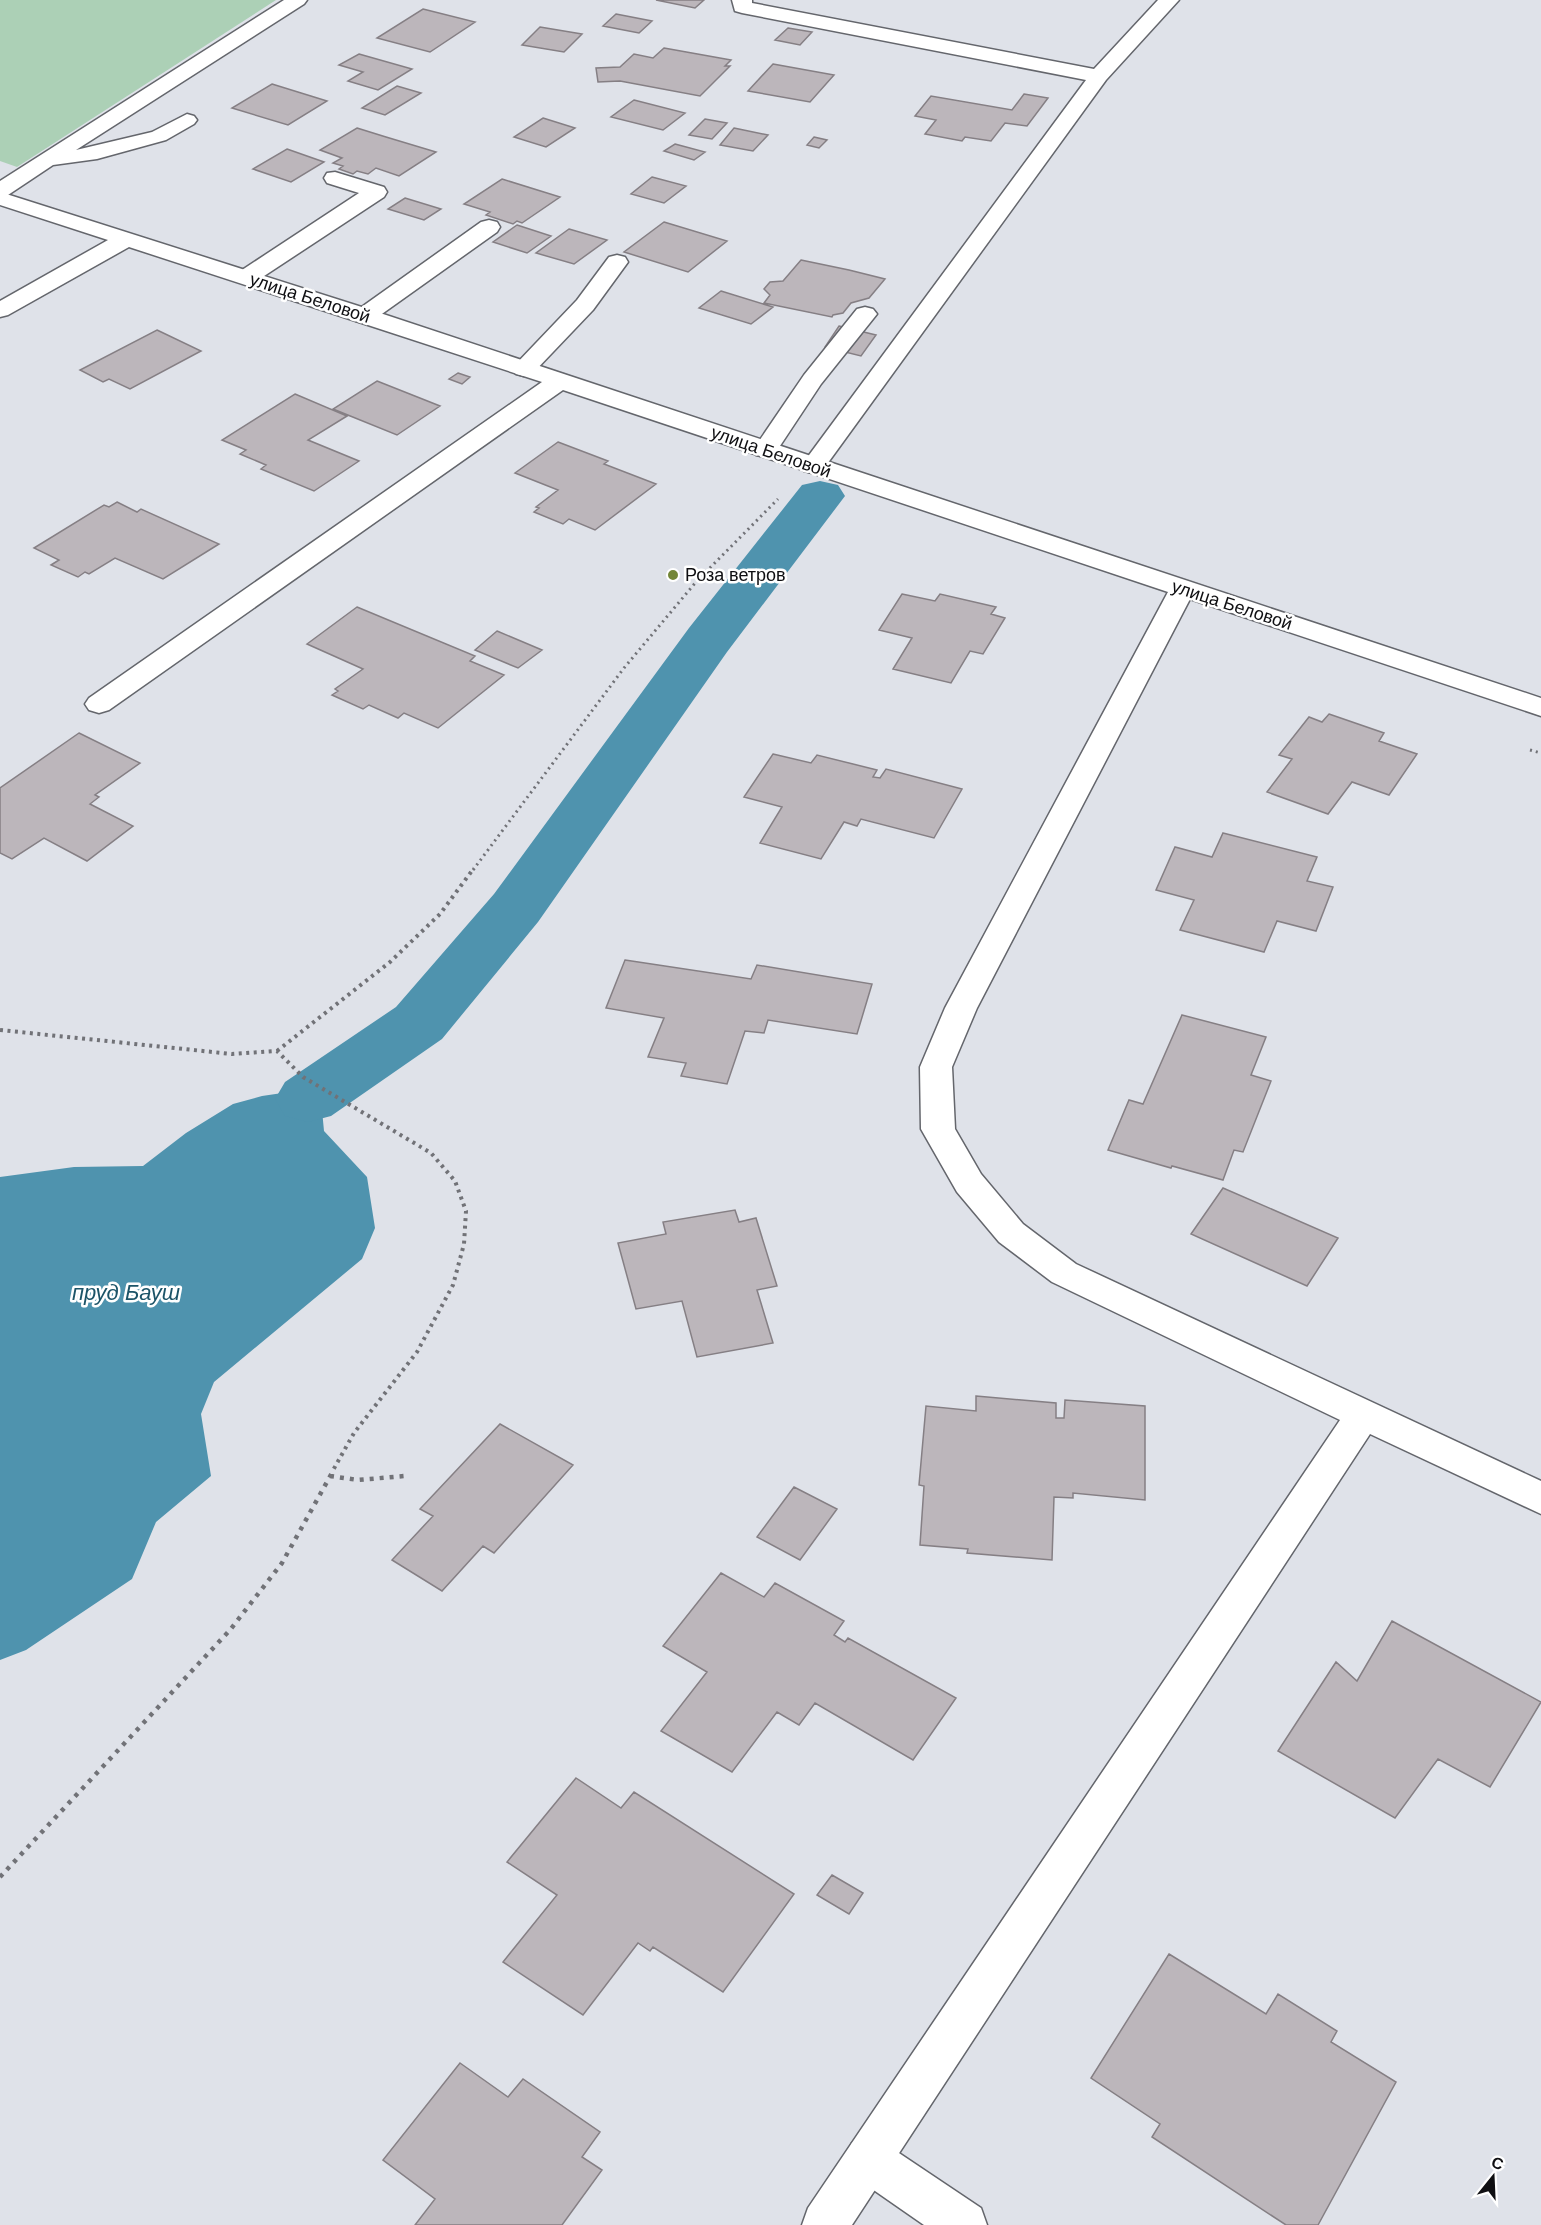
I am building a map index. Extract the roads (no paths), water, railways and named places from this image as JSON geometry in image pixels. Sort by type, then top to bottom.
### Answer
[{"type":"street","points":[[0,190],[297,0]]},
{"type":"street","points":[[742,0],[742,7],[1099,76]]},
{"type":"street","points":[[813,466],[1099,76],[1169,0]]},
{"type":"street","points":[[41,163],[97,153],[159,136],[187,120]]},
{"type":"street","points":[[247,277],[376,192],[335,178]]},
{"type":"street","name":"улица Беловой","points":[[0,198],[247,277],[1541,706]]},
{"type":"street","points":[[364,316],[489,227]]},
{"type":"street","points":[[0,310],[128,238]]},
{"type":"street","points":[[524,369],[585,304],[617,262]]},
{"type":"street","points":[[765,450],[812,380],[865,314]]},
{"type":"street","points":[[99,704],[560,381]]},
{"type":"street","points":[[1183,588],[961,1008],[936,1067],[938,1129],[969,1183],[1011,1233],[1064,1273],[1541,1497]]},
{"type":"street","points":[[825,2225],[1364,1415]]},
{"type":"street","points":[[868,2159],[964,2225]]},
{"type":"water","name":"пруд Бауш","points":[[296,1091],[322,1110],[324,1131],[367,1177],[375,1228],[362,1259],[214,1382],[201,1414],[211,1476],[156,1522],[132,1579],[26,1650],[0,1660],[0,1177],[74,1167],[143,1166],[186,1133],[233,1104],[262,1096]]},
{"type":"waterway","points":[[308,1099],[419,1023],[516,908],[708,640],[820,496]]},
{"type":"place","name":"Роза ветров","points":[[673,575]]}]
